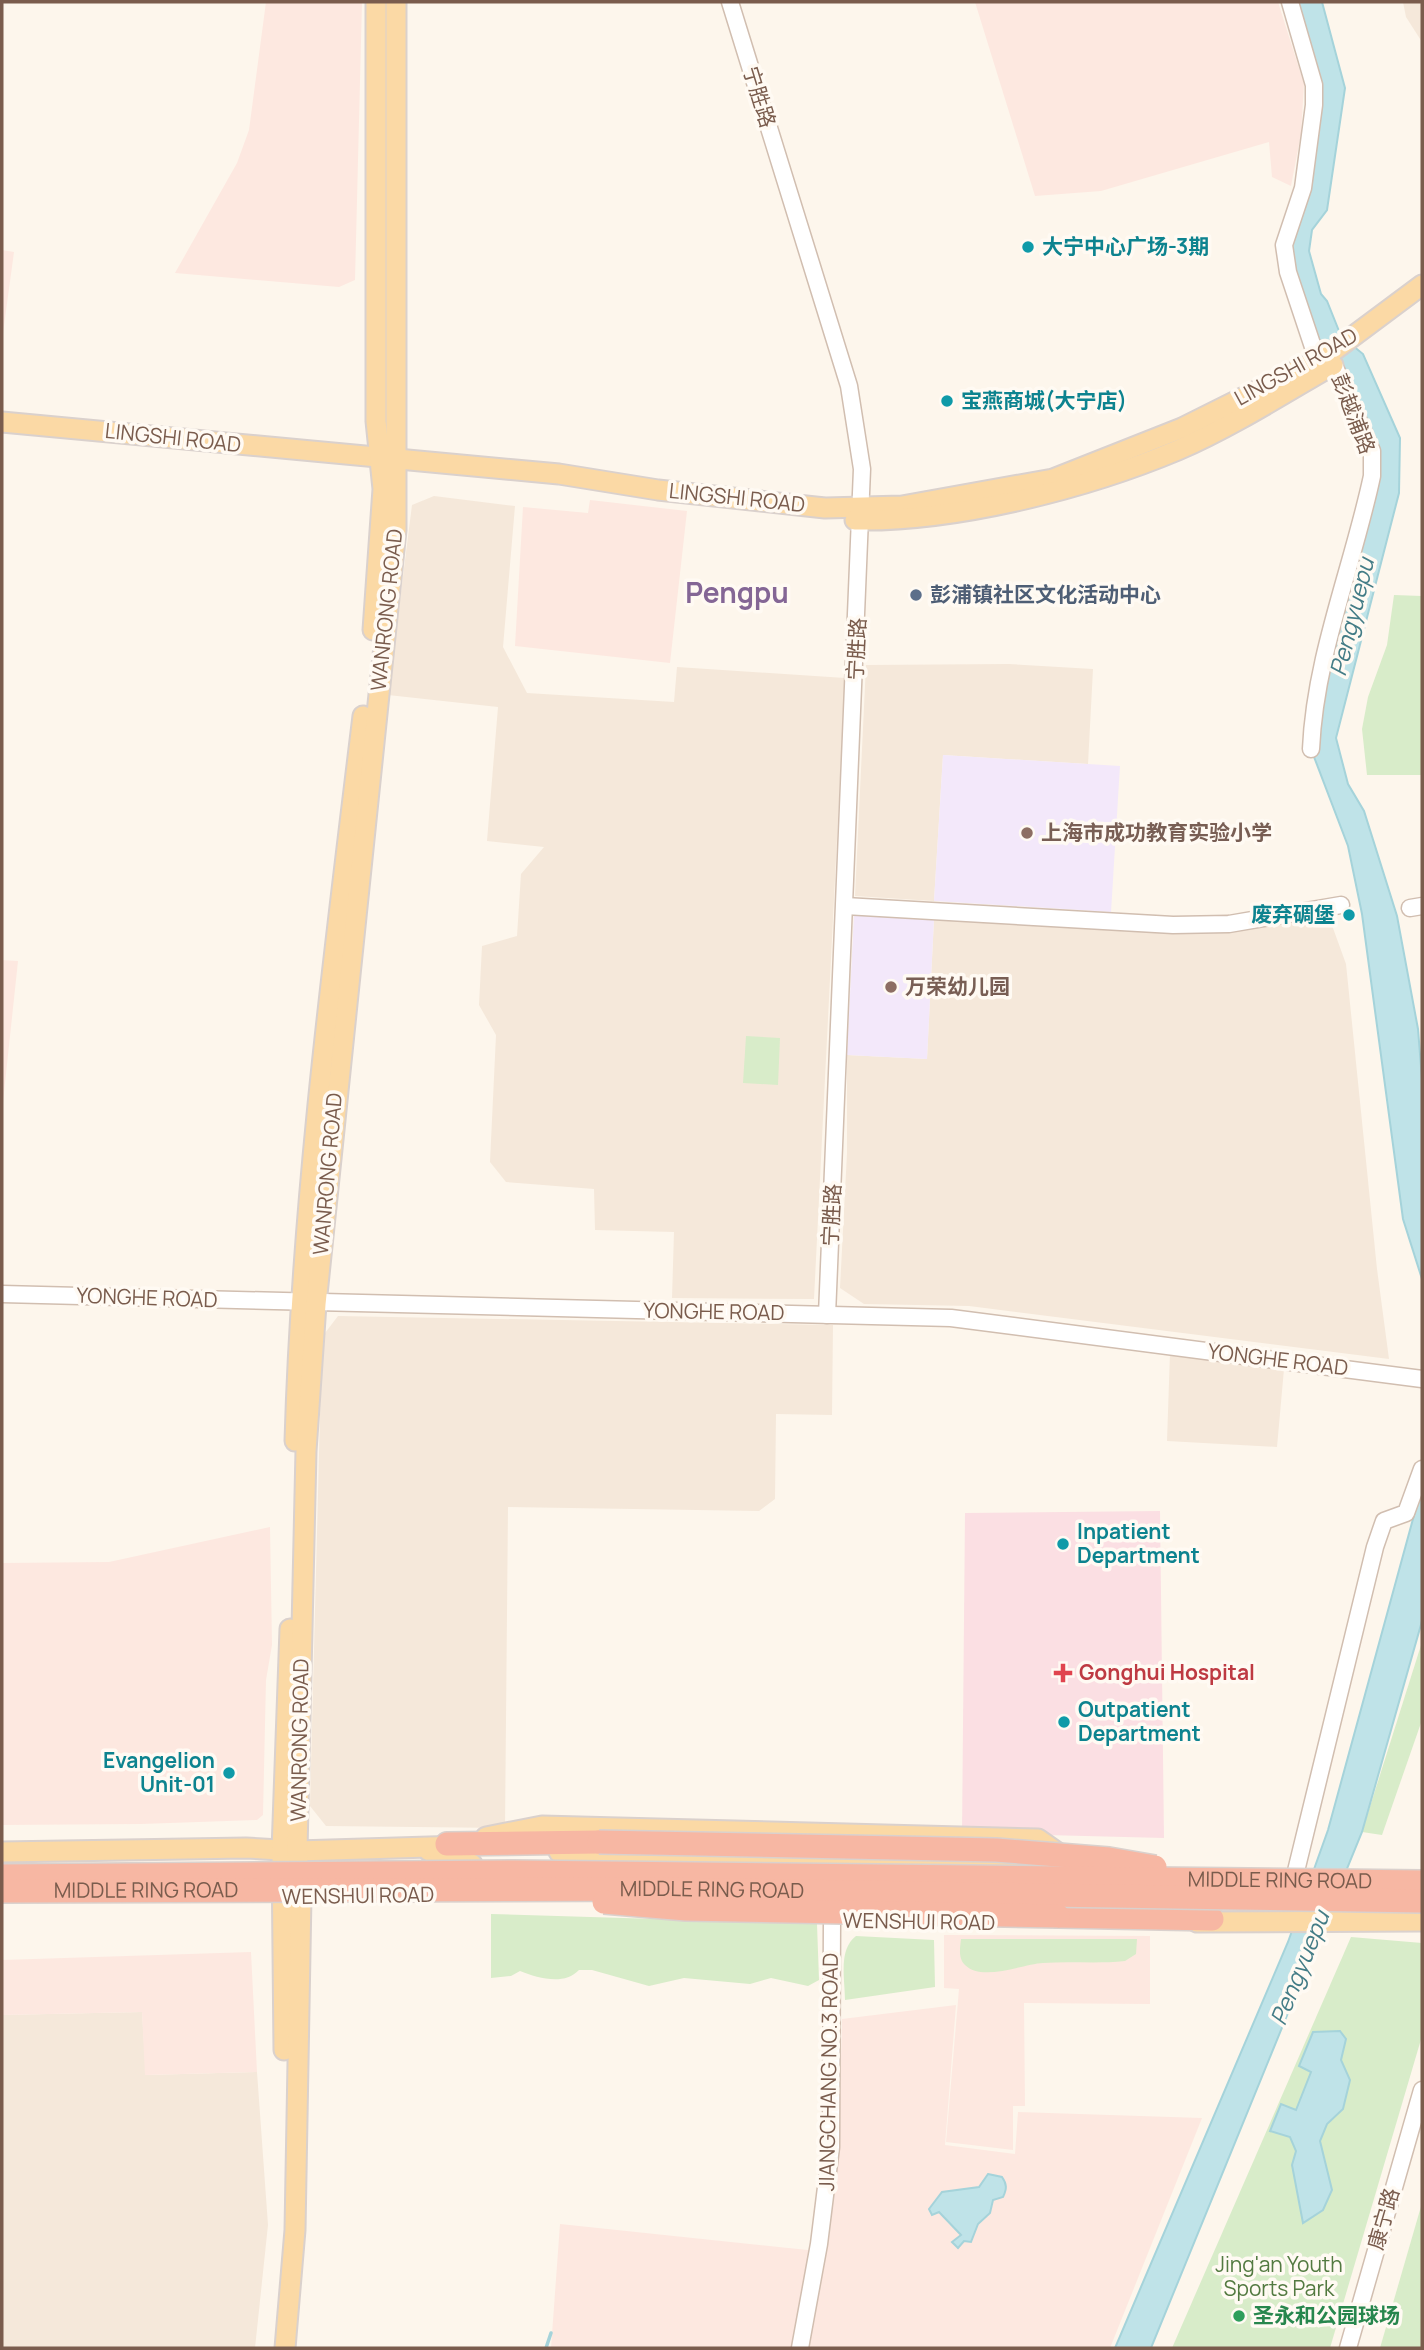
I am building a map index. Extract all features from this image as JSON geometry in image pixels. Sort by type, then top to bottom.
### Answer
[{"type":"highway","points":[[447,1844],[599,1842],[996,1850],[1109,1859],[1219,1875]]},
{"type":"highway","name":"MIDDLE RING ROAD","points":[[2,1876],[527,1872],[1219,1875],[1422,1884]]},
{"type":"highway","name":"MIDDLE RING ROAD","points":[[2,1889],[672,1889],[1422,1901]]},
{"type":"highway","points":[[483,1889],[686,1909],[1056,1911],[1212,1919]]},
{"type":"main road","name":"WANRONG ROAD","points":[[376,2],[376,421],[389,462]]},
{"type":"main road","name":"WANRONG ROAD","points":[[285,2348],[295,2230],[290,1855],[309,1304],[330,990],[376,607],[389,462],[396,2]]},
{"type":"main road","name":"LINGSHI ROAD","points":[[1362,338],[1422,285]]},
{"type":"main road","name":"LINGSHI ROAD","points":[[2,422],[389,462],[821,519],[863,514],[1053,479],[1182,428],[1327,362],[1422,302]]},
{"type":"main road","name":"LINGSHI ROAD","points":[[2,430],[389,462]]},
{"type":"main road","points":[[2,1864],[290,1855],[354,1847],[420,1847],[542,1826],[1038,1839],[1077,1867]]},
{"type":"main road","points":[[645,1829],[680,1858]]},
{"type":"main road","points":[[447,1844],[680,1858],[1077,1867],[1366,1884],[1422,1884]]},
{"type":"main road","points":[[322,1862],[354,1847]]},
{"type":"main road","points":[[420,1847],[472,1864]]},
{"type":"main road","points":[[2,1852],[246,1848],[322,1862],[472,1864],[901,1880],[1184,1884],[1295,1880],[1366,1884],[1422,1895]]},
{"type":"main road","points":[[1366,1884],[1422,1873]]},
{"type":"main road","points":[[1184,1884],[1219,1875]]},
{"type":"main road","points":[[2,1889],[292,1890],[422,1882],[1091,1890],[1295,1880]]},
{"type":"main road","points":[[422,1882],[448,1894]]},
{"type":"main road","name":"WANRONG ROAD","points":[[273,2348],[284,2171],[292,1890]]},
{"type":"main road","name":"WENSHUI ROAD","points":[[2,1900],[292,1890],[448,1894],[502,1892],[813,1904],[832,1920],[1163,1926],[1212,1919],[1422,1920]]},
{"type":"main road","points":[[813,1904],[1056,1911],[1091,1890]]},
{"type":"street","name":"宁胜路","points":[[730,2],[849,386],[858,428],[863,514],[827,1315]]},
{"type":"street","name":"彭越浦路","points":[[1290,2],[1314,85],[1314,105],[1303,188],[1284,245],[1288,272],[1327,362],[1372,451],[1372,476],[1322,674],[1312,724],[1311,749]]},
{"type":"street","points":[[845,906],[1173,925],[1229,924],[1341,905]]},
{"type":"street","name":"YONGHE ROAD","points":[[2,1294],[972,1320],[1422,1379]]},
{"type":"street","points":[[1295,1880],[1375,1547],[1384,1521],[1406,1513],[1422,1469]]},
{"type":"street","name":"JIANGCHANG NO.3 ROAD","points":[[800,2348],[821,2231],[831,2147],[832,1920]]},
{"type":"street","name":"康宁路","points":[[1348,2348],[1422,2090]]},
{"type":"shaded area","points":[[266,2],[362,2],[355,280],[339,287],[175,273],[237,163],[249,130]]},
{"type":"shaded area","points":[[975,2],[1278,2],[1304,84],[1301,134],[1291,186],[1272,177],[1269,142],[1101,191],[1035,196]]},
{"type":"shaded area","points":[[1403,2],[1422,2],[1422,42],[1406,17]]},
{"type":"shaded area","points":[[2,250],[14,252],[2,340]]},
{"type":"shaded area","points":[[434,496],[515,506],[503,647],[527,693],[674,702],[677,667],[845,678],[814,1299],[672,1298],[674,1232],[595,1230],[594,1189],[506,1182],[490,1162],[496,1035],[479,1005],[482,946],[517,936],[521,874],[544,847],[487,841],[498,707],[388,695],[412,505]]},
{"type":"shaded area","points":[[590,500],[687,511],[670,663],[515,646],[523,507],[588,513]]},
{"type":"shaded area","points":[[1009,664],[1093,669],[1088,764],[943,755],[934,901],[855,896],[866,665]]},
{"type":"shaded area","name":"上海市成功教育实验小学","points":[[943,755],[1120,766],[1111,912],[934,901]]},
{"type":"shaded area","name":"万荣幼儿园","points":[[854,915],[934,919],[927,1059],[847,1055]]},
{"type":"shaded area","points":[[1329,917],[1346,964],[1377,1269],[1389,1359],[969,1306],[864,1304],[840,1288],[847,1153],[847,1055],[927,1059],[934,919],[1229,931]]},
{"type":"shaded area","points":[[2,960],[18,961],[2,1111]]},
{"type":"shaded area","points":[[338,1316],[833,1325],[832,1415],[776,1414],[775,1499],[759,1511],[508,1507],[505,1828],[326,1826],[310,1806],[322,1337]]},
{"type":"shaded area","points":[[1170,1353],[1284,1369],[1277,1447],[1167,1441]]},
{"type":"shaded area","name":"Gonghui Hospital","points":[[1160,1511],[1164,1838],[962,1833],[965,1513]]},
{"type":"shaded area","points":[[270,1527],[272,1645],[266,1680],[263,1815],[257,1820],[2,1825],[2,1563],[109,1562]]},
{"type":"shaded area","points":[[944,1935],[1150,1936],[1150,2004],[1024,2003],[1025,2106],[1013,2106],[1013,2150],[946,2142],[959,1989],[944,1988]]},
{"type":"shaded area","points":[[251,1952],[257,2072],[145,2075],[142,2012],[2,2015],[2,1960]]},
{"type":"shaded area","points":[[956,2005],[945,2145],[1015,2154],[1018,2112],[1202,2118],[1110,2348],[551,2348],[560,2224],[827,2252],[839,2135],[842,2019]]},
{"type":"shaded area","points":[[142,2012],[146,2075],[257,2072],[268,2225],[255,2348],[2,2348],[2,2015]]},
{"type":"green space","points":[[1394,595],[1422,596],[1422,775],[1367,775],[1362,729],[1368,697],[1387,645]]},
{"type":"green space","points":[[746,1036],[780,1038],[778,1085],[743,1083]]},
{"type":"green space","points":[[1422,1642],[1422,1720],[1382,1835],[1362,1832]]},
{"type":"green space","points":[[491,1914],[817,1924],[819,1980],[808,1986],[771,1978],[750,1984],[684,1978],[649,1986],[592,1970],[579,1970],[566,1978],[558,1979],[543,1978],[520,1971],[511,1976],[491,1978]]},
{"type":"green space","points":[[856,1936],[934,1940],[935,1987],[845,2000],[845,1957],[850,1942]]},
{"type":"green space","name":"Jing'an Youth Sports Park","points":[[1351,1937],[1422,1943],[1422,2036],[1330,2348],[1172,2348]]},
{"type":"green space","points":[[961,1939],[1137,1939],[1136,1954],[1125,1961],[1043,1963],[982,1972],[972,1970],[963,1962],[960,1956]]},
{"type":"green space","points":[[1422,2203],[1422,2348],[1380,2348]]},
{"type":"water","name":"Pengyuepu","points":[[1293,2],[1322,2],[1345,88],[1327,210],[1312,230],[1309,251],[1321,294],[1327,301],[1341,336],[1363,354],[1400,438],[1399,493],[1336,738],[1348,784],[1364,811],[1397,916],[1418,1029],[1422,1079],[1422,1279],[1403,1219],[1362,914],[1348,846],[1311,749],[1372,476],[1327,345],[1313,335],[1289,257],[1319,101]]},
{"type":"water","name":"Pengyuepu","points":[[1422,1486],[1422,1621],[1362,1832],[1151,2348],[1115,2348],[1288,1942],[1328,1830]]},
{"type":"water","points":[[1340,2031],[1346,2039],[1341,2060],[1350,2080],[1343,2109],[1327,2124],[1320,2141],[1332,2190],[1323,2210],[1303,2223],[1292,2165],[1296,2151],[1290,2137],[1270,2131],[1281,2104],[1296,2110],[1311,2072],[1299,2066],[1313,2032]]},
{"type":"water","points":[[988,2174],[1002,2177],[1006,2184],[1003,2197],[993,2200],[990,2213],[978,2224],[971,2242],[964,2241],[958,2248],[952,2242],[961,2235],[939,2212],[932,2215],[929,2209],[942,2192],[979,2187]]},
{"type":"waterway","points":[[546,2348],[551,2333]]},
{"type":"place","name":"大宁中心广场-3期","points":[[1028,247]]},
{"type":"place","name":"宝燕商城(大宁店)","points":[[947,401]]},
{"type":"place","name":"彭浦镇社区文化活动中心","points":[[916,595]]},
{"type":"place","name":"上海市成功教育实验小学","points":[[1027,833]]},
{"type":"place","name":"废弃碉堡","points":[[1349,915]]},
{"type":"place","name":"万荣幼儿园","points":[[891,987]]},
{"type":"place","name":"Inpatient Department","points":[[1063,1544]]},
{"type":"place","name":"Gonghui Hospital","points":[[1063,1673]]},
{"type":"place","name":"Outpatient Department","points":[[1064,1722]]},
{"type":"place","name":"Evangelion Unit-01","points":[[229,1773]]},
{"type":"place","name":"圣永和公园球场","points":[[1239,2316]]},
{"type":"district","name":"Pengpu","points":[[737,593]]}]
